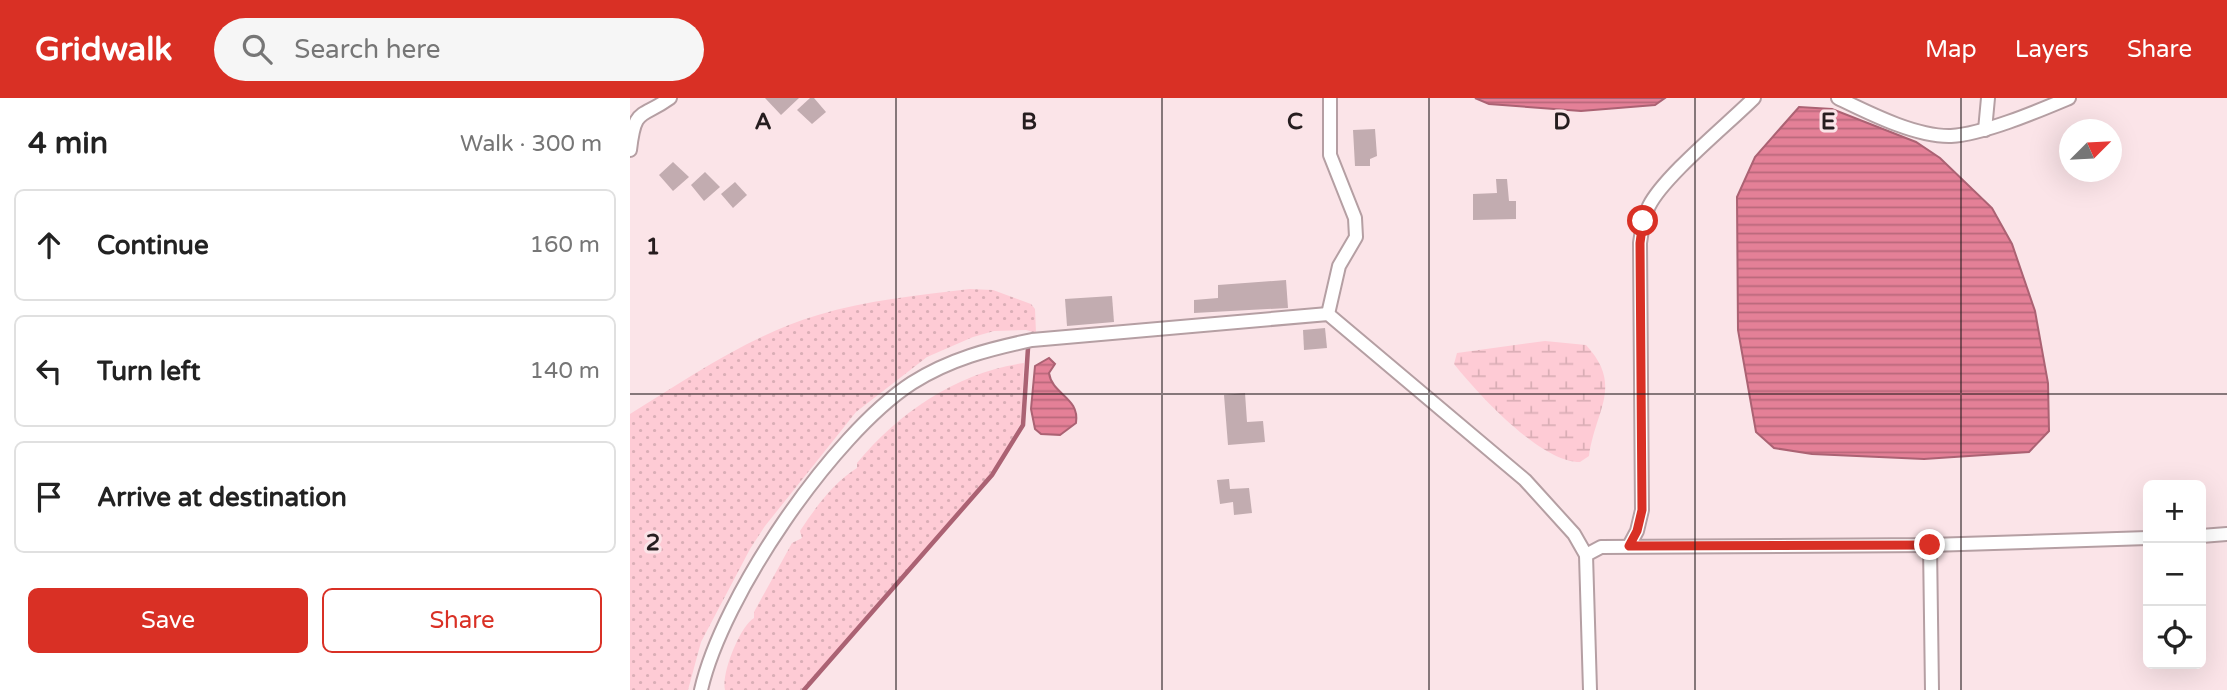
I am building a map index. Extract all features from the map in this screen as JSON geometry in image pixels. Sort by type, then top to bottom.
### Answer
[{"type":"street","points":[[630,150],[635,122],[640,113],[670,98]]},
{"type":"street","points":[[1328,314],[1339,266],[1356,237],[1355,218],[1330,155],[1330,98]]},
{"type":"street","points":[[1629,546],[1637,531],[1642,510],[1640,243],[1643,221],[1650,204],[1664,185],[1754,98]]},
{"type":"street","points":[[1838,98],[1877,117],[1933,134],[1951,136],[1985,130],[2069,98]]},
{"type":"street","points":[[1985,130],[1987,98]]},
{"type":"street","points":[[701,690],[706,664],[730,613],[764,552],[799,499],[844,446],[911,384],[948,363],[991,348],[1032,340],[1328,314],[1525,480],[1574,534],[1586,555],[1590,690]]},
{"type":"street","points":[[2206,536],[2227,534]]},
{"type":"street","points":[[1586,555],[1601,547],[1629,546],[1930,545],[2143,538]]},
{"type":"street","points":[[1930,545],[1933,690]]},
{"type":"green space","points":[[970,289],[993,290],[1031,304],[1035,309],[1036,333],[1026,330],[994,331],[927,357],[856,412],[765,526],[750,549],[701,642],[688,690],[630,690],[630,414],[744,345],[793,323],[855,305]]},
{"type":"green space","points":[[1545,341],[1586,345],[1603,373],[1605,386],[1601,411],[1589,456],[1580,462],[1564,459],[1529,439],[1478,392],[1454,364],[1457,353]]},
{"type":"green space","points":[[1024,363],[1021,423],[997,464],[974,496],[820,671],[801,690],[725,690],[729,662],[743,630],[754,618],[754,612],[792,543],[802,538],[800,531],[833,488],[857,468],[857,463],[892,427],[932,397],[976,375]]},
{"type":"shaded area","points":[[1475,98],[1665,98],[1655,105],[1581,111],[1489,104]]},
{"type":"shaded area","points":[[1799,107],[1832,109],[1916,142],[1940,158],[1992,208],[2012,244],[2035,311],[2048,383],[2049,431],[2029,452],[1924,459],[1812,454],[1774,448],[1756,432],[1738,330],[1737,197],[1755,157]]},
{"type":"shaded area","points":[[1049,358],[1055,364],[1049,373],[1051,380],[1074,407],[1076,414],[1076,423],[1060,435],[1041,434],[1035,429],[1031,409],[1035,366]]},
{"type":"building","points":[[765,98],[799,98],[781,115]]},
{"type":"building","points":[[810,98],[814,98],[826,112],[812,124],[797,110]]},
{"type":"building","points":[[1375,129],[1377,156],[1370,159],[1370,166],[1355,166],[1353,130]]},
{"type":"building","points":[[673,162],[689,177],[673,191],[659,175]]},
{"type":"building","points":[[705,172],[720,187],[704,201],[691,185]]},
{"type":"building","points":[[1496,179],[1507,179],[1509,201],[1516,201],[1516,219],[1473,220],[1473,194],[1497,193]]},
{"type":"building","points":[[735,182],[747,195],[733,208],[721,194]]},
{"type":"building","points":[[1286,280],[1288,308],[1194,313],[1194,300],[1218,298],[1218,285]]},
{"type":"building","points":[[1112,296],[1114,322],[1067,326],[1065,299]]},
{"type":"building","points":[[1325,328],[1327,348],[1304,350],[1303,330]]},
{"type":"building","points":[[1245,393],[1247,422],[1263,421],[1265,442],[1228,445],[1224,395]]},
{"type":"building","points":[[1229,479],[1230,489],[1249,488],[1252,513],[1234,515],[1233,502],[1220,504],[1217,480]]},
{"type":"waterway","points":[[804,690],[992,475],[1023,425],[1028,348]]},
{"type":"route","points":[[1643,221],[1640,243],[1642,510],[1637,531],[1629,546],[1930,545]]}]
